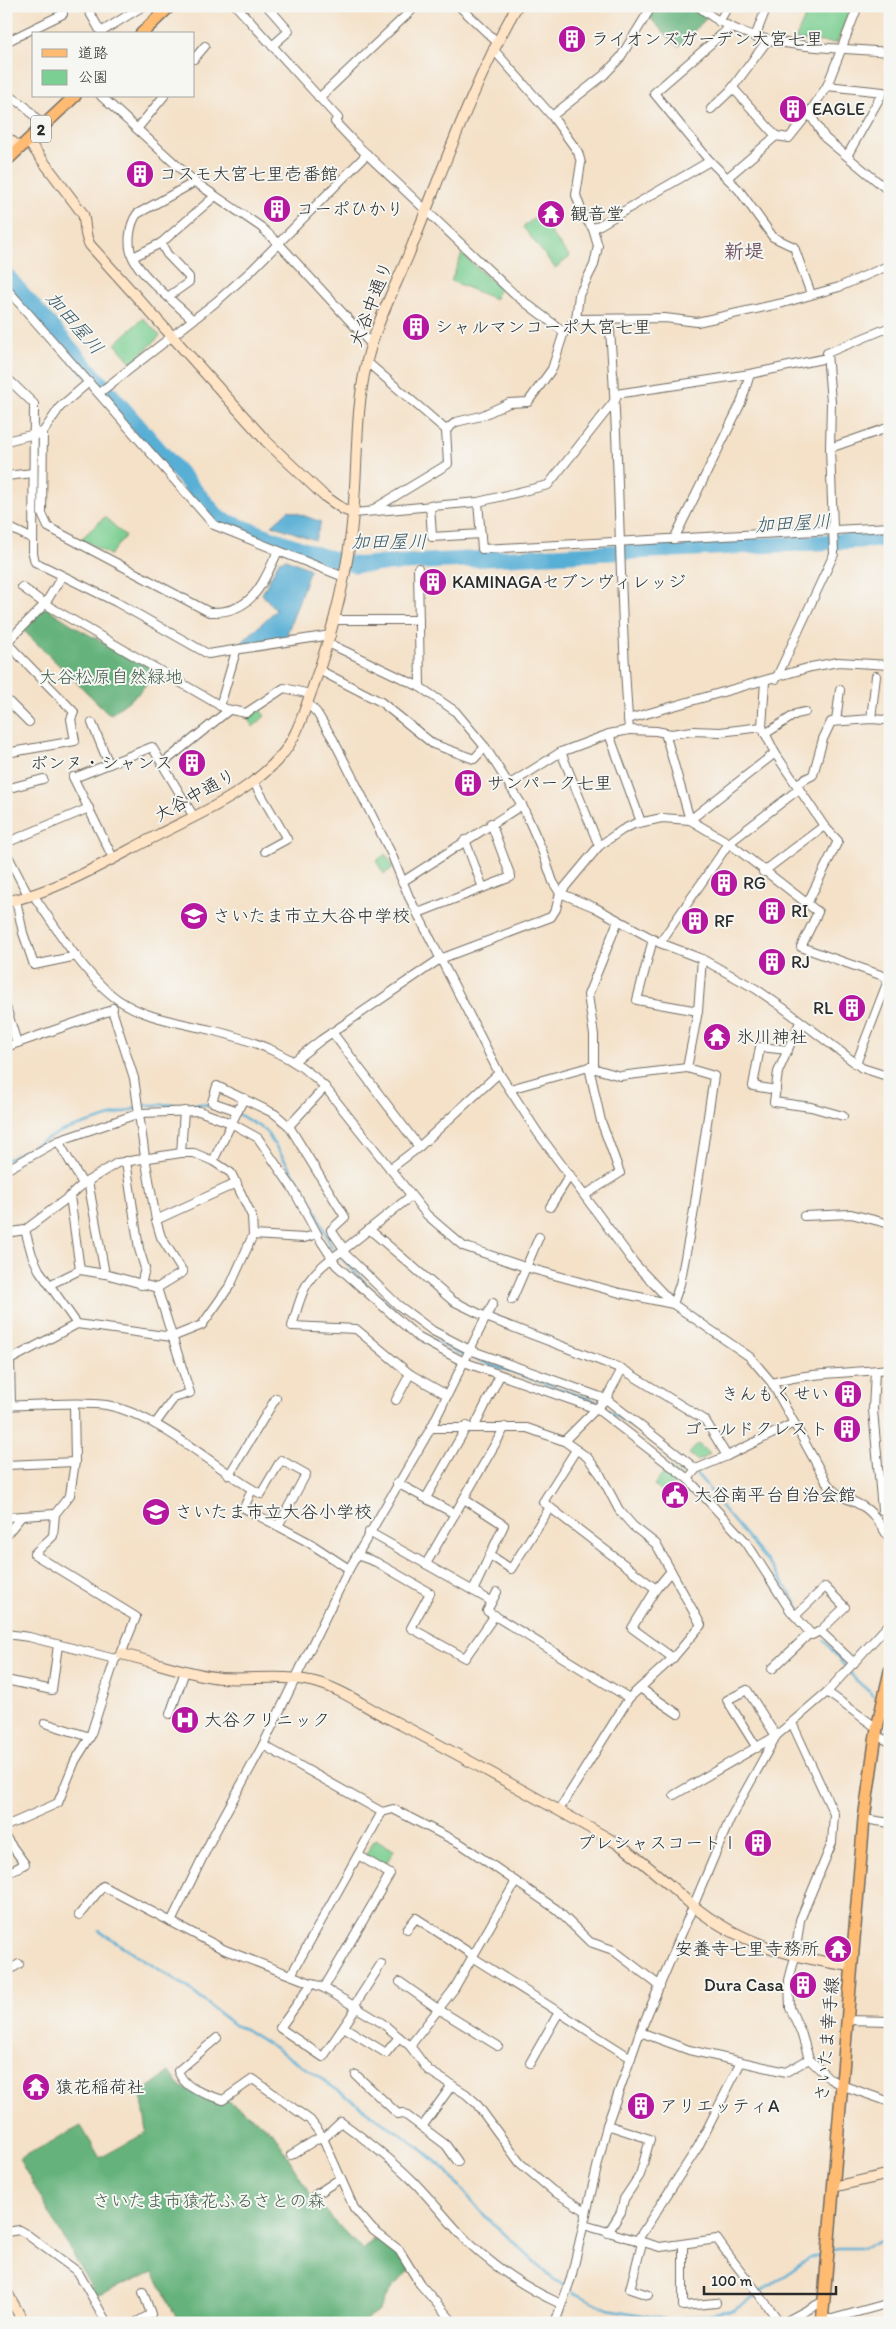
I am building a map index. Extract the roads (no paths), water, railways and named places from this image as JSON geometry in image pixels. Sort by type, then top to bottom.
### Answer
[{"type":"main road","points":[[143,32],[170,6]]},
{"type":"main road","name":"2","points":[[6,161],[73,98]]},
{"type":"main road","name":"さいたま幸手線","points":[[822,2321],[864,1820],[876,1731],[890,1671]]},
{"type":"street","points":[[6,42],[63,14],[62,6]]},
{"type":"street","points":[[86,6],[101,32]]},
{"type":"street","points":[[104,32],[143,6]]},
{"type":"street","points":[[236,6],[338,118],[335,122],[367,154],[514,294],[564,332]]},
{"type":"street","points":[[267,6],[289,31],[272,46]]},
{"type":"street","points":[[320,98],[416,6]]},
{"type":"street","points":[[446,430],[456,422],[480,416],[509,403],[528,402],[552,369],[564,332],[576,319],[579,295],[594,265],[598,246],[593,229],[583,215],[576,195],[581,163],[578,152],[552,116],[495,45],[459,6]]},
{"type":"street","name":"大谷中通り","points":[[11,901],[32,896],[67,883],[194,817],[253,781],[279,759],[289,745],[309,698],[330,639],[344,577],[354,513],[358,418],[367,362],[372,345],[425,208],[495,45],[517,6]]},
{"type":"street","points":[[552,116],[604,75],[620,58],[652,6]]},
{"type":"street","points":[[698,6],[729,28],[767,41],[890,52]]},
{"type":"street","points":[[719,22],[728,6]]},
{"type":"street","points":[[755,37],[767,6]]},
{"type":"street","points":[[733,88],[776,136],[789,138],[827,86],[858,6]]},
{"type":"street","points":[[729,28],[654,93],[710,161],[739,190],[773,237],[794,247],[811,294]]},
{"type":"street","points":[[711,109],[733,88],[767,41]]},
{"type":"street","points":[[195,58],[204,46]]},
{"type":"street","points":[[827,86],[883,92],[847,156]]},
{"type":"street","points":[[6,93],[26,107],[43,126]]},
{"type":"street","points":[[103,98],[195,182],[214,197],[261,226],[372,345]]},
{"type":"street","points":[[137,129],[162,98]]},
{"type":"street","points":[[809,113],[825,138],[890,192]]},
{"type":"street","points":[[727,178],[776,136]]},
{"type":"street","points":[[6,137],[24,145],[83,214],[86,226],[85,238],[90,245],[266,441],[323,495],[342,509],[354,513],[478,502],[548,486],[616,396],[750,374],[827,358]]},
{"type":"street","points":[[99,394],[252,270],[367,154]]},
{"type":"street","points":[[593,229],[710,161]]},
{"type":"street","points":[[192,320],[147,275],[133,257],[131,222],[137,214],[195,182]]},
{"type":"street","points":[[133,257],[161,243],[214,197]]},
{"type":"street","points":[[161,243],[166,254],[189,277],[189,282],[169,296]]},
{"type":"street","points":[[576,319],[665,318],[697,322],[811,294],[855,281],[890,265]]},
{"type":"street","points":[[6,288],[214,525],[344,577]]},
{"type":"street","points":[[610,319],[616,396],[620,549],[629,730]]},
{"type":"street","points":[[776,678],[834,554],[830,448],[831,402],[827,353],[890,328]]},
{"type":"street","points":[[367,362],[446,430],[448,464],[372,510]]},
{"type":"street","points":[[674,539],[741,403],[750,374]]},
{"type":"street","points":[[6,377],[34,404],[33,538],[35,562],[116,602],[208,654],[330,639],[420,687],[455,711],[485,746],[522,805],[542,850],[553,882],[560,893],[594,907],[657,941],[702,959],[756,989],[862,1068],[890,1077]]},
{"type":"street","points":[[89,382],[60,407],[43,432],[42,514],[48,527],[208,612],[223,612],[246,602],[261,587],[278,551]]},
{"type":"street","points":[[830,448],[890,426]]},
{"type":"street","points":[[6,441],[43,432]]},
{"type":"street","points":[[6,476],[33,473]]},
{"type":"street","points":[[478,502],[482,550],[620,549],[674,539],[834,537],[890,527]]},
{"type":"street","points":[[430,505],[432,537],[480,534]]},
{"type":"street","points":[[6,526],[33,538]]},
{"type":"street","points":[[418,568],[420,687]]},
{"type":"street","points":[[6,752],[75,741],[71,719],[74,712],[6,643],[45,604],[62,576]]},
{"type":"street","points":[[22,587],[45,604],[229,710],[246,713],[284,688],[309,698],[333,739],[391,853],[402,882],[440,959],[499,1073],[510,1089],[635,1264],[673,1304],[740,1348],[750,1357],[772,1383],[834,1493],[844,1500],[862,1506],[873,1516],[890,1539]]},
{"type":"street","points":[[334,620],[418,620]]},
{"type":"street","points":[[220,706],[236,651]]},
{"type":"street","points":[[628,718],[765,682],[811,667],[838,662],[890,665]]},
{"type":"street","points":[[319,670],[381,702],[433,744],[474,759],[485,746]]},
{"type":"street","points":[[871,719],[876,676]]},
{"type":"street","points":[[765,682],[763,730],[775,753],[824,826],[838,841],[807,904]]},
{"type":"street","points":[[836,721],[840,690]]},
{"type":"street","points":[[6,699],[29,722]]},
{"type":"street","points":[[162,764],[229,710]]},
{"type":"street","points":[[510,784],[561,752],[609,734],[629,730],[664,733],[763,730],[796,714],[805,712]]},
{"type":"street","points":[[698,1011],[637,1000],[657,941],[729,844],[813,774],[823,739],[831,722],[871,719],[886,720]]},
{"type":"street","points":[[92,722],[109,764]]},
{"type":"street","points":[[664,733],[690,820]]},
{"type":"street","points":[[609,734],[641,822]]},
{"type":"street","points":[[113,858],[74,778],[152,747],[194,817]]},
{"type":"street","points":[[561,752],[599,846]]},
{"type":"street","points":[[690,820],[775,753]]},
{"type":"street","points":[[6,789],[43,779]]},
{"type":"street","points":[[253,781],[287,839],[265,851]]},
{"type":"street","points":[[402,882],[464,840],[522,805]]},
{"type":"street","points":[[6,843],[89,808]]},
{"type":"street","points":[[294,1061],[332,1032],[440,959],[551,917],[556,909],[560,893],[599,846],[622,830],[641,822],[662,818],[690,820],[729,844],[818,912],[801,946],[889,976],[856,1064]]},
{"type":"street","points":[[418,913],[511,877],[491,823]]},
{"type":"street","points":[[764,872],[824,826]]},
{"type":"street","points":[[464,840],[483,888]]},
{"type":"street","points":[[6,852],[32,896],[90,972],[117,999],[156,1019],[210,1030],[255,1043],[294,1061],[308,1070],[325,1086],[411,1196],[441,1229],[463,1246],[525,1267],[620,1293],[673,1304]]},
{"type":"street","points":[[11,901],[34,965],[78,956]]},
{"type":"street","points":[[585,1196],[620,1173],[601,1121],[591,1068],[594,1035],[588,995],[618,921]]},
{"type":"street","points":[[687,1068],[698,1011],[702,959]]},
{"type":"street","points":[[50,1284],[80,1270],[104,1274],[157,1288],[183,1272],[161,1237],[156,1220],[134,1078],[112,1010],[117,999]]},
{"type":"street","points":[[6,1007],[17,1042]]},
{"type":"street","points":[[6,1047],[112,1010]]},
{"type":"street","points":[[800,1022],[778,1072],[774,1102],[811,1107],[843,1116]]},
{"type":"street","points":[[332,1032],[419,1147]]},
{"type":"street","points":[[776,1090],[754,1086],[760,1047],[788,1050]]},
{"type":"street","points":[[510,1089],[591,1068],[620,1076],[687,1068],[714,1076],[693,1216],[680,1284],[673,1304]]},
{"type":"street","points":[[390,1169],[419,1147],[499,1073]]},
{"type":"street","points":[[693,1473],[601,1404],[500,1375],[467,1356],[398,1305],[339,1253],[319,1237],[293,1189],[258,1138],[235,1115],[212,1102],[217,1086],[275,1114],[289,1126],[345,1217],[331,1230],[339,1253],[336,1265],[419,1338],[467,1356],[601,1404],[693,1473],[746,1542],[795,1616],[812,1635],[820,1631],[845,1606],[825,1586],[795,1616]]},
{"type":"street","points":[[289,1126],[325,1086]]},
{"type":"street","points":[[213,1162],[244,1098]]},
{"type":"street","points":[[6,1170],[58,1141],[139,1109],[199,1111],[235,1115]]},
{"type":"street","points":[[181,1153],[184,1111]]},
{"type":"street","points":[[58,1141],[86,1182],[104,1274]]},
{"type":"street","points":[[6,1233],[25,1230],[86,1182],[117,1163],[145,1157],[194,1153],[231,1173],[252,1216],[253,1235],[231,1284],[202,1325],[172,1337],[77,1324],[8,1359],[9,1406],[105,1405],[129,1411],[155,1424],[229,1475],[261,1494],[281,1460],[306,1474],[278,1526]]},
{"type":"street","points":[[126,1161],[139,1249],[145,1268],[141,1284]]},
{"type":"street","points":[[550,1207],[570,1175]]},
{"type":"street","points":[[156,1220],[237,1183]]},
{"type":"street","points":[[70,1196],[80,1270]]},
{"type":"street","points":[[411,1196],[314,1271],[304,1289],[292,1326],[356,1329],[410,1374],[446,1395]]},
{"type":"street","points":[[804,1216],[851,1214],[890,1224]]},
{"type":"street","points":[[370,1229],[443,1294],[464,1307],[622,1369],[705,1420],[727,1456]]},
{"type":"street","points":[[25,1230],[32,1255],[39,1270],[77,1324]]},
{"type":"street","points":[[253,1235],[319,1237]]},
{"type":"street","points":[[512,1300],[539,1237]]},
{"type":"street","points":[[155,1424],[174,1398],[190,1393],[157,1288]]},
{"type":"street","points":[[172,1922],[213,1836],[263,1745],[349,1569],[397,1483],[431,1428],[493,1303]]},
{"type":"street","points":[[564,1440],[601,1404],[622,1369]]},
{"type":"street","points":[[772,1383],[797,1376],[890,1369]]},
{"type":"street","points":[[873,1516],[886,1511],[873,1410],[875,1371]]},
{"type":"street","points":[[396,1400],[410,1374]]},
{"type":"street","points":[[426,1498],[500,1375]]},
{"type":"street","points":[[229,1475],[276,1398]]},
{"type":"street","points":[[6,1826],[58,1803],[75,1761],[90,1737],[118,1657],[136,1617],[34,1554],[53,1536],[55,1514],[70,1495],[75,1462],[74,1404]]},
{"type":"street","points":[[693,1473],[794,1423]]},
{"type":"street","points":[[431,1428],[471,1426],[527,1428],[564,1440],[587,1457],[600,1474],[624,1515],[633,1526],[656,1544],[701,1625],[673,1658],[629,1698],[559,1810]]},
{"type":"street","points":[[426,1564],[505,1427]]},
{"type":"street","points":[[576,1450],[543,1502],[549,1509],[656,1589]]},
{"type":"street","points":[[6,1465],[75,1462]]},
{"type":"street","points":[[397,1483],[455,1514]]},
{"type":"street","points":[[252,1489],[244,1508],[278,1526],[349,1569]]},
{"type":"street","points":[[464,1499],[504,1525],[473,1591]]},
{"type":"street","points":[[490,1555],[511,1569],[549,1509]]},
{"type":"street","points":[[6,1517],[55,1514]]},
{"type":"street","points":[[6,1535],[21,1517]]},
{"type":"street","points":[[369,1532],[491,1601]]},
{"type":"street","points":[[357,1555],[376,1562],[430,1593],[411,1628],[465,1658],[495,1615]]},
{"type":"street","points":[[671,1571],[656,1589],[632,1628],[673,1658]]},
{"type":"street","points":[[497,1592],[487,1611],[629,1698]]},
{"type":"street","points":[[674,1795],[776,1736],[827,1692],[890,1623]]},
{"type":"street","points":[[820,1631],[850,1668]]},
{"type":"street","points":[[772,1669],[810,1633]]},
{"type":"street","points":[[6,1634],[29,1637],[58,1645],[220,1678],[296,1678],[317,1682],[341,1692],[376,1713],[459,1754],[636,1856],[694,1906],[735,1934],[762,1946],[795,1957],[851,1966]]},
{"type":"street","points":[[6,1680],[52,1690],[58,1645]]},
{"type":"street","points":[[170,1714],[185,1671]]},
{"type":"street","points":[[640,1688],[678,1714]]},
{"type":"street","points":[[757,1748],[727,1700],[747,1690],[776,1736]]},
{"type":"street","points":[[827,1692],[890,1742]]},
{"type":"street","points":[[45,1723],[90,1737]]},
{"type":"street","points":[[792,1723],[834,1814],[832,1843],[800,1920],[795,1957],[789,1980],[790,2008],[801,2032],[809,2059],[830,2079],[841,2085],[890,2102]]},
{"type":"street","points":[[555,2323],[571,2278],[607,2125],[640,2032],[730,1819],[776,1736]]},
{"type":"street","points":[[263,1745],[382,1812],[393,1809],[461,1844],[515,1883],[556,1909],[590,1942],[613,1950],[660,1986]]},
{"type":"street","points":[[291,1975],[382,1812]]},
{"type":"street","points":[[864,1820],[890,1824]]},
{"type":"street","points":[[6,1838],[25,1864],[6,1874]]},
{"type":"street","points":[[324,1988],[390,1874],[358,1855]]},
{"type":"street","points":[[410,2046],[454,1989],[515,1883]]},
{"type":"street","points":[[79,1915],[104,1886],[225,1950],[324,1988],[356,2006],[410,2046],[428,2070],[476,2103],[520,2163],[553,2191],[586,2211]]},
{"type":"street","points":[[407,1929],[416,1918],[631,2058]]},
{"type":"street","points":[[6,1972],[19,1964]]},
{"type":"street","points":[[312,1983],[280,2028],[323,2057],[381,1964]]},
{"type":"street","points":[[400,1982],[438,2010],[498,2046]]},
{"type":"street","points":[[530,2063],[559,2012]]},
{"type":"street","points":[[846,2020],[890,2021]]},
{"type":"street","points":[[344,2026],[386,2053],[399,2037]]},
{"type":"street","points":[[640,2032],[689,2050],[786,2072],[809,2059]]},
{"type":"street","points":[[217,2038],[178,2071],[182,2080],[191,2088],[224,2100],[254,2079],[300,2112],[323,2137],[354,2208],[373,2230],[399,2250],[420,2284],[454,2323]]},
{"type":"street","points":[[648,2295],[630,2289],[639,2242],[698,2148],[741,2062]]},
{"type":"street","points":[[356,2074],[398,2114],[403,2113],[446,2145],[458,2162]]},
{"type":"street","points":[[422,2127],[452,2085]]},
{"type":"street","points":[[290,2155],[323,2137],[341,2122],[374,2146],[412,2180],[469,2242],[513,2279],[533,2292],[561,2304]]},
{"type":"street","points":[[607,2125],[650,2139],[640,2176],[624,2199],[621,2212],[608,2232]]},
{"type":"street","points":[[833,2187],[890,2174]]},
{"type":"street","points":[[315,2195],[341,2178]]},
{"type":"street","points":[[584,2225],[660,2248],[717,2239],[736,2267],[757,2290],[782,2323],[824,2301]]},
{"type":"street","points":[[6,2232],[20,2230],[26,2232],[78,2272],[107,2323]]},
{"type":"street","points":[[683,2244],[683,2306],[716,2303]]},
{"type":"street","points":[[6,2291],[24,2323]]},
{"type":"street","points":[[135,2323],[151,2314],[143,2292]]},
{"type":"street","points":[[822,2321],[890,2302]]},
{"type":"water","points":[[289,510],[321,522],[315,540],[272,525]]},
{"type":"water","points":[[286,559],[310,569],[286,637],[239,645],[276,610],[262,594],[279,561]]},
{"type":"waterway","name":"加田屋川","points":[[6,275],[220,519],[318,555],[356,565],[890,539]]},
{"type":"waterway","points":[[6,1160],[62,1131],[147,1105],[203,1104],[230,1112]]},
{"type":"waterway","points":[[238,1114],[265,1130],[312,1202],[332,1248],[375,1293],[421,1334],[455,1352],[595,1401],[667,1451]]},
{"type":"waterway","points":[[695,1473],[773,1569],[799,1608]]},
{"type":"waterway","points":[[824,1640],[855,1679],[874,1696]]},
{"type":"waterway","points":[[99,1931],[185,1986],[234,2025],[245,2029],[297,2062],[420,2148],[447,2171],[481,2212],[552,2278],[575,2293],[608,2309],[670,2320],[734,2310],[810,2258],[825,2253]]},
{"type":"waterway","points":[[832,2250],[838,2248],[859,2248],[890,2239]]},
{"type":"waterway","points":[[704,2315],[707,2323]]},
{"type":"place","name":"ライオンズガーデン大宮七里","points":[[572,39]]},
{"type":"place","name":"EAGLE","points":[[793,109]]},
{"type":"place","name":"コスモ大宮七里壱番館","points":[[140,174]]},
{"type":"place","name":"コーポひかり","points":[[277,209]]},
{"type":"place","name":"観音堂","points":[[551,214]]},
{"type":"place","name":"シャルマンコーポ大宮七里","points":[[416,327]]},
{"type":"place","name":"KAMINAGAセブンヴィレッジ","points":[[433,582]]},
{"type":"place","name":"ボンヌ・シャンス","points":[[192,763]]},
{"type":"place","name":"サンパーク七里","points":[[468,783]]},
{"type":"place","name":"RG","points":[[724,883]]},
{"type":"place","name":"RI","points":[[772,911]]},
{"type":"place","name":"さいたま市立大谷中学校","points":[[194,916]]},
{"type":"place","name":"RF","points":[[695,921]]},
{"type":"place","name":"RJ","points":[[772,962]]},
{"type":"place","name":"RL","points":[[852,1008]]},
{"type":"place","name":"氷川神社","points":[[717,1037]]},
{"type":"place","name":"きんもくせい","points":[[848,1394]]},
{"type":"place","name":"ゴールドクレスト","points":[[847,1429]]},
{"type":"place","name":"大谷南平台自治会館","points":[[675,1495]]},
{"type":"place","name":"さいたま市立大谷小学校","points":[[156,1512]]},
{"type":"place","name":"大谷クリニック","points":[[185,1720]]},
{"type":"place","name":"プレシャスコートⅠ","points":[[758,1843]]},
{"type":"place","name":"安養寺七里寺務所","points":[[838,1949]]},
{"type":"place","name":"Dura Casa","points":[[803,1985]]},
{"type":"place","name":"猿花稲荷社","points":[[36,2087]]},
{"type":"place","name":"アリエッティA","points":[[641,2106]]},
{"type":"district","name":"新堤","points":[[744,251]]},
{"type":"park label","name":"大谷松原自然緑地","points":[[111,677]]},
{"type":"park label","name":"さいたま市猿花ふるさとの森","points":[[209,2201]]}]
